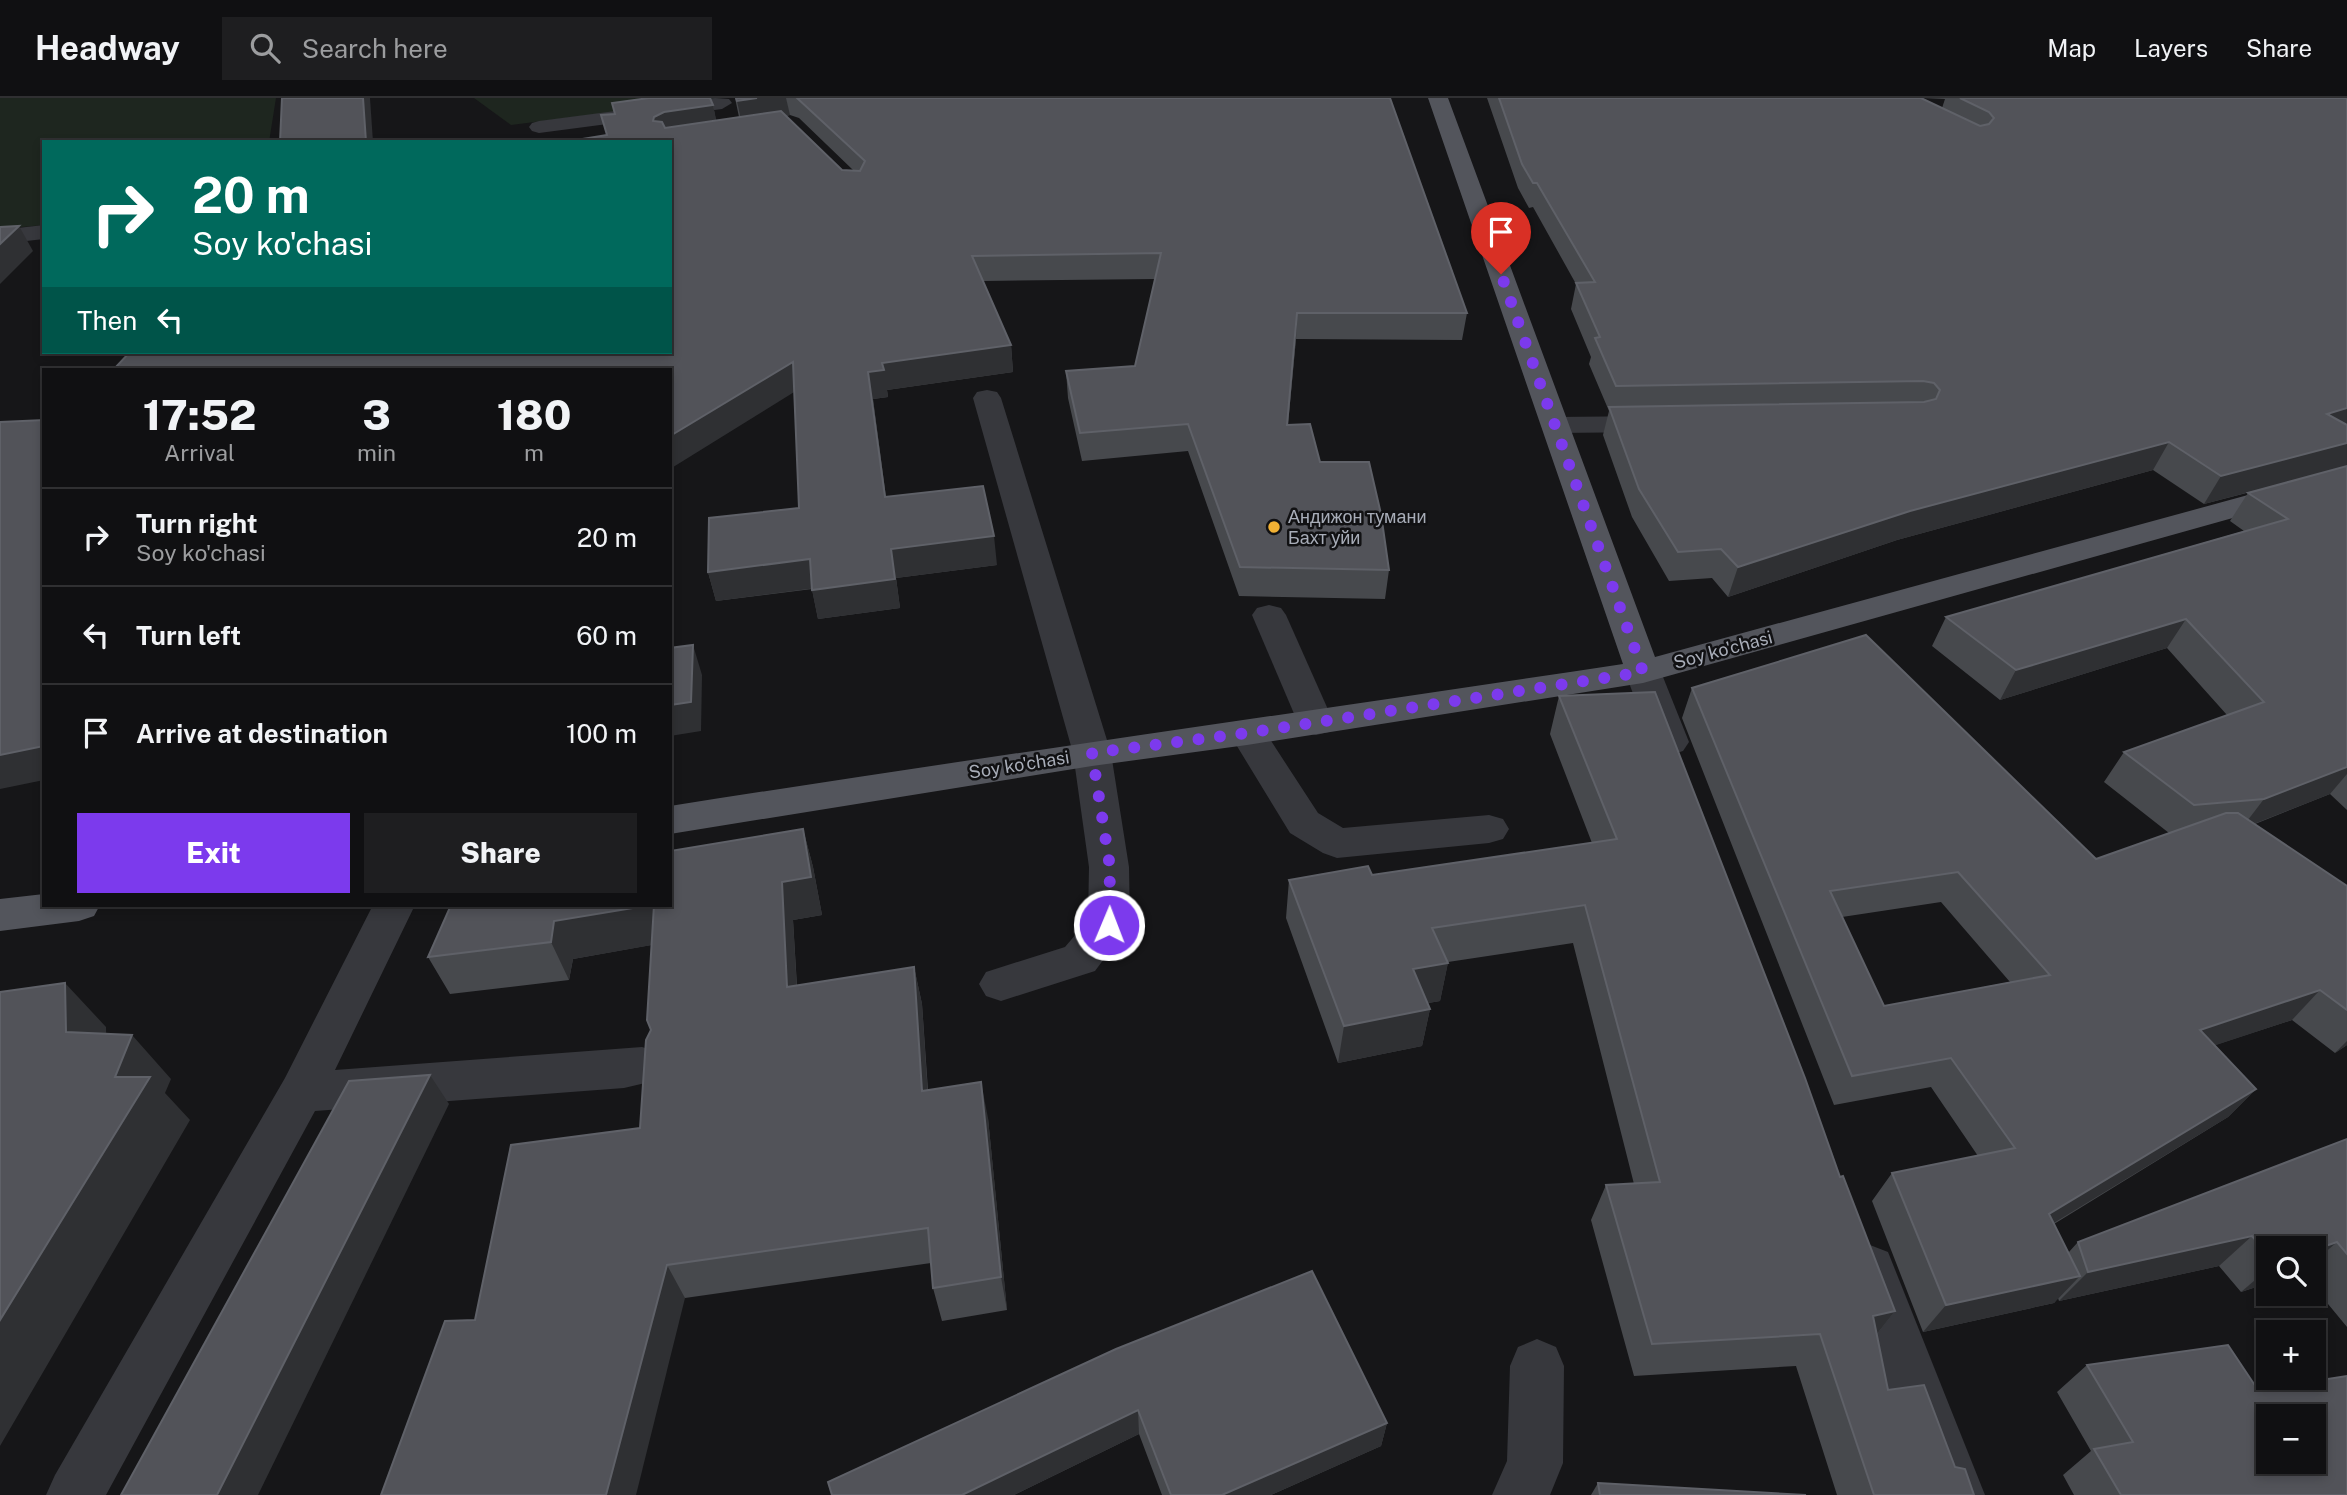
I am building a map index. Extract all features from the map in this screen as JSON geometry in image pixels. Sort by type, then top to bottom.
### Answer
[{"type":"main road","points":[[1438,98],[1643,672]]},
{"type":"main road","name":"Soy ko'chasi","points":[[672,820],[1092,753],[1316,723],[1643,672],[2347,477]]},
{"type":"main road","points":[[0,915],[63,907]]},
{"type":"street","points":[[539,127],[747,100]]},
{"type":"street","points":[[722,103],[729,124]]},
{"type":"street","points":[[0,237],[42,232]]},
{"type":"street","points":[[987,398],[1092,753],[1110,867],[1109,925],[1080,959],[1001,984]]},
{"type":"street","points":[[1555,425],[1678,423]]},
{"type":"street","points":[[1269,615],[1316,723]]},
{"type":"street","points":[[1643,672],[1683,776]]},
{"type":"street","points":[[1247,733],[1304,823],[1337,843],[1489,829]]},
{"type":"street","points":[[75,1495],[301,1092],[393,907]]},
{"type":"street","points":[[301,1092],[642,1066]]},
{"type":"street","points":[[1856,1234],[1956,1495]]},
{"type":"street","points":[[1521,1495],[1535,1463],[1537,1366]]},
{"type":"shaded area","points":[[0,98],[276,98],[269,140],[42,140],[42,225],[0,229]]},
{"type":"shaded area","points":[[474,98],[723,98],[511,125]]},
{"type":"building","points":[[282,98],[363,98],[366,140],[280,140]]},
{"type":"building","points":[[649,98],[710,98],[713,105],[664,112],[654,117],[653,121],[662,122],[665,128],[781,111],[842,170],[860,171],[865,161],[797,98],[1390,98],[1467,313],[1297,313],[1287,425],[1310,424],[1320,462],[1369,462],[1381,514],[1389,570],[1240,567],[1188,424],[1080,433],[1066,371],[1135,366],[1161,253],[972,256],[1011,345],[882,363],[884,370],[868,372],[885,497],[983,486],[994,536],[891,549],[895,579],[812,590],[810,559],[708,572],[709,518],[799,508],[793,362],[672,435],[672,368],[115,368],[128,354],[672,354],[672,140],[576,140],[607,135],[601,115],[615,114],[612,103]]},
{"type":"building","points":[[736,98],[757,98],[737,101]]},
{"type":"building","points":[[1499,98],[1921,98],[1980,126],[1989,124],[1994,118],[1989,112],[1960,98],[2347,98],[2347,408],[2327,414],[2347,425],[2347,443],[2221,476],[2169,442],[1910,511],[1738,567],[1721,549],[1678,552],[1639,489],[1609,407],[1924,402],[1936,399],[1940,390],[1934,383],[1923,381],[1616,386],[1595,338],[1600,337],[1576,283],[1595,282],[1537,183],[1533,183],[1522,164]]},
{"type":"building","points":[[19,226],[0,244],[0,227]]},
{"type":"building","points":[[42,420],[42,746],[0,755],[0,422]]},
{"type":"building","points":[[2347,466],[2347,767],[2264,799],[2194,805],[2124,752],[2264,702],[2186,619],[2016,670],[1946,617],[2288,519],[2248,493]]},
{"type":"building","points":[[1866,635],[2096,859],[2226,813],[2238,813],[2347,886],[2347,1010],[2320,990],[2200,1030],[2256,1089],[2049,1214],[2080,1276],[1946,1305],[1892,1173],[2015,1148],[1951,1058],[1852,1076],[1692,688]],"holes":[[[1958,872],[2050,975],[1884,1006],[1830,891]]]},
{"type":"building","points":[[693,645],[691,702],[672,705],[672,648]]},
{"type":"building","points":[[1655,692],[1805,1078],[1840,1177],[1843,1176],[1895,1311],[1873,1316],[1888,1390],[1924,1385],[1955,1467],[1965,1469],[1974,1495],[1874,1495],[1820,1334],[1652,1344],[1606,1185],[1660,1182],[1585,905],[1432,928],[1448,963],[1413,969],[1430,1009],[1344,1026],[1289,880],[1368,866],[1372,875],[1617,839],[1559,696]]},
{"type":"building","points":[[803,829],[811,877],[782,882],[787,987],[914,967],[922,1091],[981,1082],[1001,1277],[933,1288],[928,1228],[667,1265],[606,1495],[381,1495],[445,1321],[475,1320],[511,1145],[640,1128],[646,1040],[651,1030],[647,1020],[654,907],[672,907],[672,851]]},
{"type":"building","points":[[450,907],[639,907],[554,921],[551,942],[428,957]]},
{"type":"building","points":[[65,983],[66,1032],[132,1035],[115,1077],[150,1077],[0,1320],[0,992]]},
{"type":"building","points":[[430,1075],[217,1495],[121,1495],[349,1081]]},
{"type":"building","points":[[2347,1139],[2347,1254],[2337,1242],[2326,1246],[2326,1236],[2256,1236],[2256,1240],[2252,1236],[2088,1272],[2078,1242]]},
{"type":"building","points":[[1312,1271],[1387,1423],[1222,1495],[1171,1495],[1138,1410],[962,1495],[832,1495],[828,1482],[1116,1349]]},
{"type":"building","points":[[2228,1345],[2256,1390],[2326,1390],[2326,1379],[2347,1376],[2347,1495],[2121,1495],[2094,1449],[2133,1442],[2087,1365]]},
{"type":"building","points":[[1598,1483],[1806,1495],[1600,1495]]},
{"type":"place","name":"Андижон тумани Бахт уйи","points":[[1274,527]]},
{"type":"route","points":[[1109,925],[1110,867],[1092,753],[1247,733],[1643,672],[1501,274]]}]
